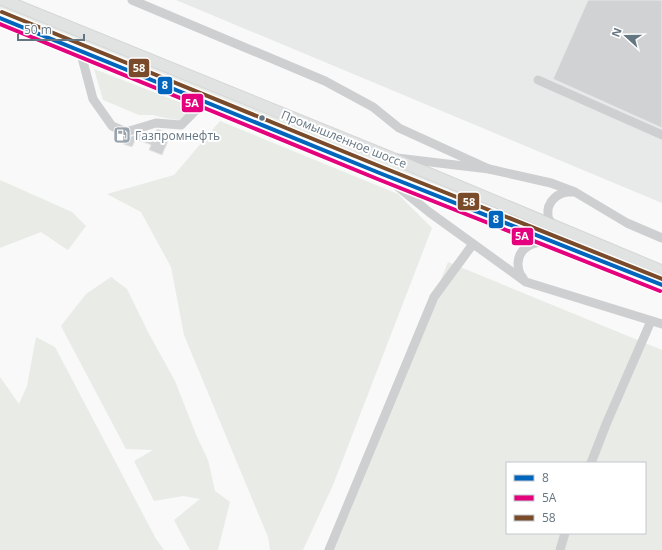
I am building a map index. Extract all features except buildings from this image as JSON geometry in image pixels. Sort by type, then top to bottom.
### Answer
[{"type":"main road","name":"Промышленное шоссе","points":[[2,0],[387,156],[662,271]]},
{"type":"main road","name":"Промышленное шоссе","points":[[0,18],[382,174],[662,285]]},
{"type":"street","points":[[132,0],[325,81],[373,107],[399,128],[489,170]]},
{"type":"street","points":[[80,50],[93,99],[112,126],[126,132],[156,123],[181,125],[205,102]]},
{"type":"street","points":[[538,80],[662,135]]},
{"type":"street","points":[[387,156],[489,170],[551,183],[575,192],[627,223],[662,238]]},
{"type":"street","points":[[382,174],[429,212],[526,282],[662,324]]},
{"type":"street","points":[[555,227],[548,217],[549,206],[555,197],[564,192],[575,192]]},
{"type":"street","points":[[526,282],[520,276],[518,268],[520,253],[526,247],[537,242],[550,241]]},
{"type":"street","points":[[329,550],[434,297],[473,244]]},
{"type":"street","points":[[591,462],[650,321]]},
{"type":"street","points":[[560,550],[565,534]]},
{"type":"shaded area","points":[[176,0],[662,0],[662,203]]},
{"type":"shaded area","points":[[0,5],[512,214],[558,236],[510,220],[0,11]]},
{"type":"shaded area","points":[[94,69],[192,107],[179,120],[153,115],[139,115],[103,100]]},
{"type":"shaded area","points":[[220,121],[398,194],[432,228],[333,485],[303,550],[270,550],[268,537],[184,335],[171,267],[141,212],[107,194],[174,175]]},
{"type":"shaded area","points":[[0,180],[72,212],[86,226],[68,250],[41,232],[0,248]]},
{"type":"shaded area","points":[[448,262],[662,350],[662,550],[332,550]]},
{"type":"shaded area","points":[[111,277],[127,289],[148,332],[175,381],[197,437],[208,460],[215,491],[230,502],[218,550],[190,550],[174,520],[200,499],[183,496],[154,501],[134,461],[153,450],[126,449],[61,326],[86,294]]},
{"type":"shaded area","points":[[36,337],[55,347],[156,539],[164,550],[0,550],[0,377],[19,404],[27,386]]},
{"type":"transit line","name":"58","points":[[2,12],[384,168],[662,279]]},
{"type":"transit line","name":"8","points":[[0,18],[382,174],[662,285]]},
{"type":"transit line","name":"5А","points":[[0,24],[380,180],[660,291]]},
{"type":"place","name":"Газпромнефть","points":[[122,135]]}]
